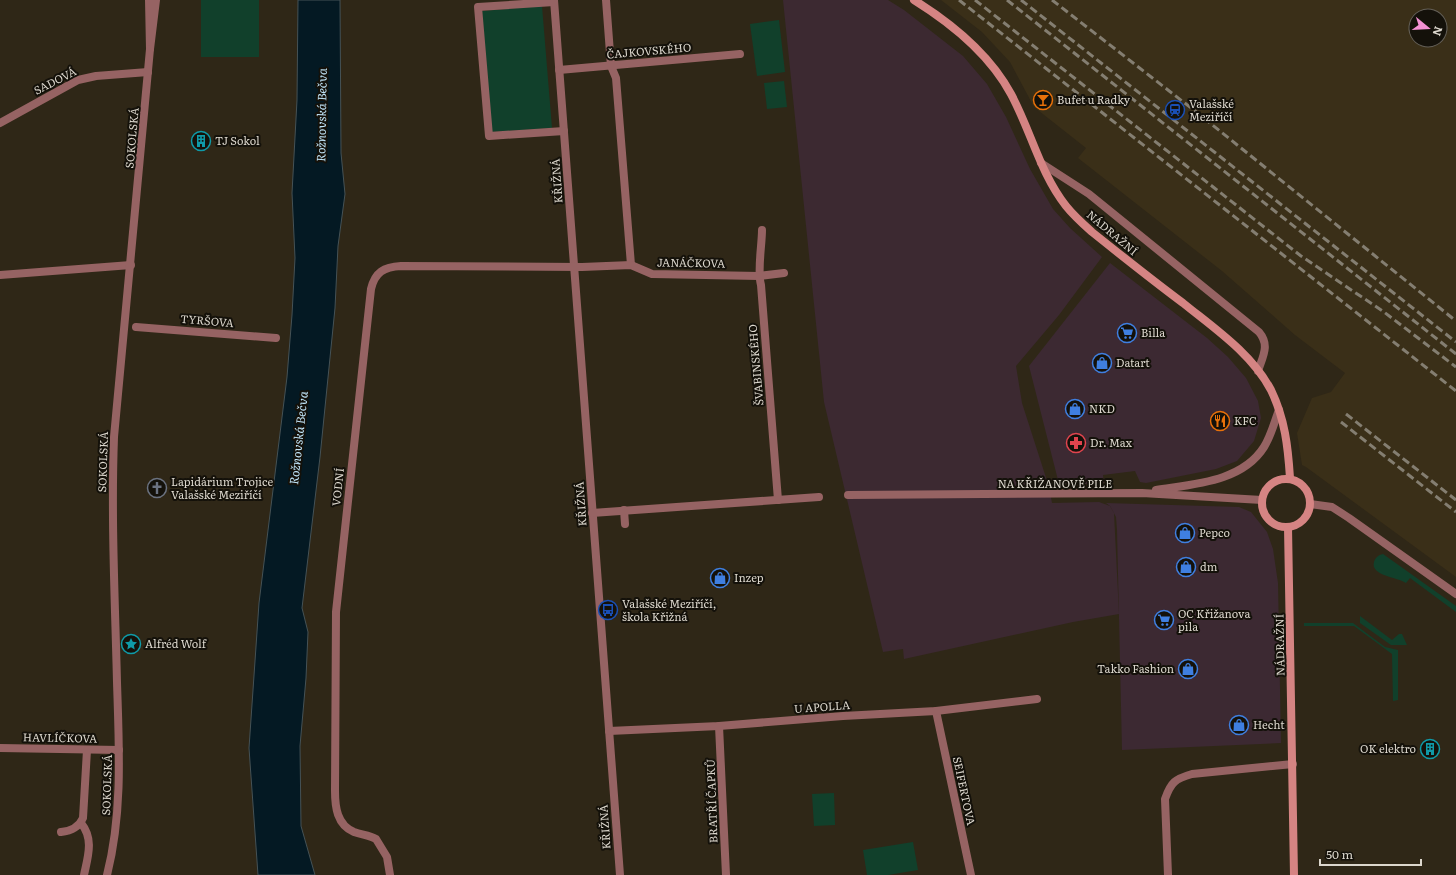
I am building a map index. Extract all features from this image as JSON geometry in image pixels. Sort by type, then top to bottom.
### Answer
[{"type":"main road","name":"NÁDRAŽNÍ","points":[[914,0],[946,23],[990,63],[1011,95],[1041,163],[1066,206],[1084,224],[1227,339],[1258,371],[1270,390],[1279,410],[1287,442],[1290,478]]},
{"type":"main road","points":[[1290,478],[1299,482],[1306,489],[1310,504],[1304,520],[1297,525],[1288,527],[1279,526],[1270,521],[1263,509],[1262,500],[1264,492],[1271,483],[1290,478]]},
{"type":"main road","name":"NÁDRAŽNÍ","points":[[1288,527],[1294,875]]},
{"type":"street","name":"SOKOLSKÁ","points":[[149,0],[150,49]]},
{"type":"street","name":"SOKOLSKÁ","points":[[107,875],[114,844],[118,814],[119,750],[113,546],[113,472],[117,397],[156,0]]},
{"type":"street","points":[[606,0],[610,66],[616,78],[631,265]]},
{"type":"street","name":"KŘIŽNÁ","points":[[564,131],[489,136],[478,8],[554,1],[564,131],[592,513],[620,875]]},
{"type":"street","name":"ČAJKOVSKÉHO","points":[[559,70],[740,54]]},
{"type":"street","name":"SADOVÁ","points":[[0,123],[78,80],[96,76],[148,72]]},
{"type":"street","points":[[1041,163],[1090,194],[1259,332],[1266,341],[1266,346],[1258,371]]},
{"type":"street","name":"ŠVABINSKÉHO","points":[[762,230],[762,258],[759,276],[761,285],[778,500]]},
{"type":"street","points":[[0,275],[131,265]]},
{"type":"street","name":"JANÁČKOVA","points":[[574,268],[631,265],[652,274],[759,276],[784,273]]},
{"type":"street","name":"VODNÍ","points":[[390,875],[385,851],[376,839],[353,832],[341,822],[335,807],[334,791],[336,612],[353,441],[373,281],[381,271],[391,267],[574,268]]},
{"type":"street","name":"TYRŠOVA","points":[[136,327],[276,338]]},
{"type":"street","points":[[1142,493],[1216,479],[1246,466],[1264,447],[1279,410]]},
{"type":"street","name":"NA KŘIŽANOVĚ PILE","points":[[848,495],[1142,493],[1262,500]]},
{"type":"street","points":[[592,513],[819,497]]},
{"type":"street","points":[[1310,504],[1332,507],[1350,518],[1456,594]]},
{"type":"street","points":[[624,510],[625,524]]},
{"type":"street","name":"U APOLLA","points":[[609,731],[719,726],[843,716],[936,711],[1037,699]]},
{"type":"street","name":"SEIFERTOVA","points":[[936,711],[971,875]]},
{"type":"street","name":"BRATŘÍ ČAPKŮ","points":[[719,726],[726,875]]},
{"type":"street","name":"HAVLÍČKOVA","points":[[0,748],[119,750]]},
{"type":"street","points":[[62,832],[73,829],[81,823],[84,813],[87,750]]},
{"type":"street","points":[[1168,875],[1166,799],[1169,788],[1177,779],[1192,774],[1293,764]]},
{"type":"street","points":[[81,823],[86,830],[90,841],[84,875]]},
{"type":"shaded area","points":[[783,0],[888,0],[904,10],[963,56],[987,84],[1006,117],[1030,169],[1053,209],[1070,228],[1102,257],[1059,315],[1016,366],[1022,403],[1049,487],[1052,503],[1099,502],[1110,506],[1114,513],[1119,614],[1073,622],[904,659],[903,649],[883,652],[824,402]]},
{"type":"shaded area","points":[[941,0],[1456,0],[1456,577],[1302,465],[1297,433],[1312,398],[1331,392],[1345,373],[1295,335],[1222,271],[1078,158],[1086,148],[1034,107],[1010,62],[982,32]]},
{"type":"shaded area","points":[[1110,263],[1207,338],[1228,357],[1246,378],[1258,401],[1261,418],[1254,441],[1237,461],[1216,469],[1146,483],[1140,482],[1135,471],[1103,475],[1104,483],[1100,484],[1059,484],[1029,366]]},
{"type":"shaded area","points":[[1106,503],[1239,507],[1251,512],[1267,532],[1273,549],[1278,583],[1281,743],[1122,750],[1117,530],[1116,517],[1110,506]]},
{"type":"green space","points":[[201,0],[259,0],[259,57],[201,57]]},
{"type":"green space","points":[[542,6],[552,128],[492,132],[482,11]]},
{"type":"green space","points":[[779,20],[785,72],[757,76],[750,24]]},
{"type":"green space","points":[[784,81],[787,107],[767,109],[764,83]]},
{"type":"green space","points":[[1383,554],[1456,606],[1456,612],[1410,578],[1406,583],[1386,576],[1376,570],[1374,567],[1374,561],[1378,556]]},
{"type":"green space","points":[[1360,616],[1392,640],[1399,634],[1402,634],[1407,645],[1391,645],[1360,623]]},
{"type":"green space","points":[[1304,623],[1353,623],[1385,647],[1398,650],[1398,700],[1393,701],[1392,654],[1354,626],[1304,626]]},
{"type":"green space","points":[[834,793],[835,825],[814,826],[812,794]]},
{"type":"green space","points":[[913,842],[918,870],[888,875],[867,875],[863,850]]},
{"type":"water","name":"Rožnovská Bečva","points":[[298,0],[340,0],[341,153],[345,194],[338,246],[335,308],[320,457],[302,608],[308,632],[306,678],[300,746],[301,826],[315,875],[258,875],[249,748],[259,603],[287,377],[292,315],[295,258],[292,193],[297,100]]},
{"type":"railway","points":[[959,0],[1456,391]]},
{"type":"railway","points":[[975,0],[1301,256],[1384,312],[1456,367]]},
{"type":"railway","points":[[1007,0],[1456,354]]},
{"type":"railway","points":[[1021,0],[1456,342]]},
{"type":"railway","points":[[1052,0],[1195,111],[1456,321]]},
{"type":"railway","points":[[1346,414],[1456,500]]},
{"type":"railway","points":[[1341,422],[1456,512]]},
{"type":"place","name":"Bufet u Radky","points":[[1043,100]]},
{"type":"place","name":"Valašské Meziříčí","points":[[1175,110]]},
{"type":"place","name":"TJ Sokol","points":[[201,141]]},
{"type":"place","name":"Billa","points":[[1127,333]]},
{"type":"place","name":"Datart","points":[[1102,363]]},
{"type":"place","name":"NKD","points":[[1075,409]]},
{"type":"place","name":"KFC","points":[[1220,421]]},
{"type":"place","name":"Dr. Max","points":[[1076,443]]},
{"type":"place","name":"Lapidárium Trojice Valašské Meziříčí","points":[[157,488]]},
{"type":"place","name":"Pepco","points":[[1185,533]]},
{"type":"place","name":"dm","points":[[1186,567]]},
{"type":"place","name":"Inzep","points":[[720,578]]},
{"type":"place","name":"Valašské Meziříčí, škola Křižná","points":[[608,610]]},
{"type":"place","name":"OC Křižanova pila","points":[[1164,620]]},
{"type":"place","name":"Alfréd Wolf","points":[[131,644]]},
{"type":"place","name":"Takko Fashion","points":[[1188,669]]},
{"type":"place","name":"Hecht","points":[[1239,725]]},
{"type":"place","name":"OK elektro","points":[[1430,749]]}]
